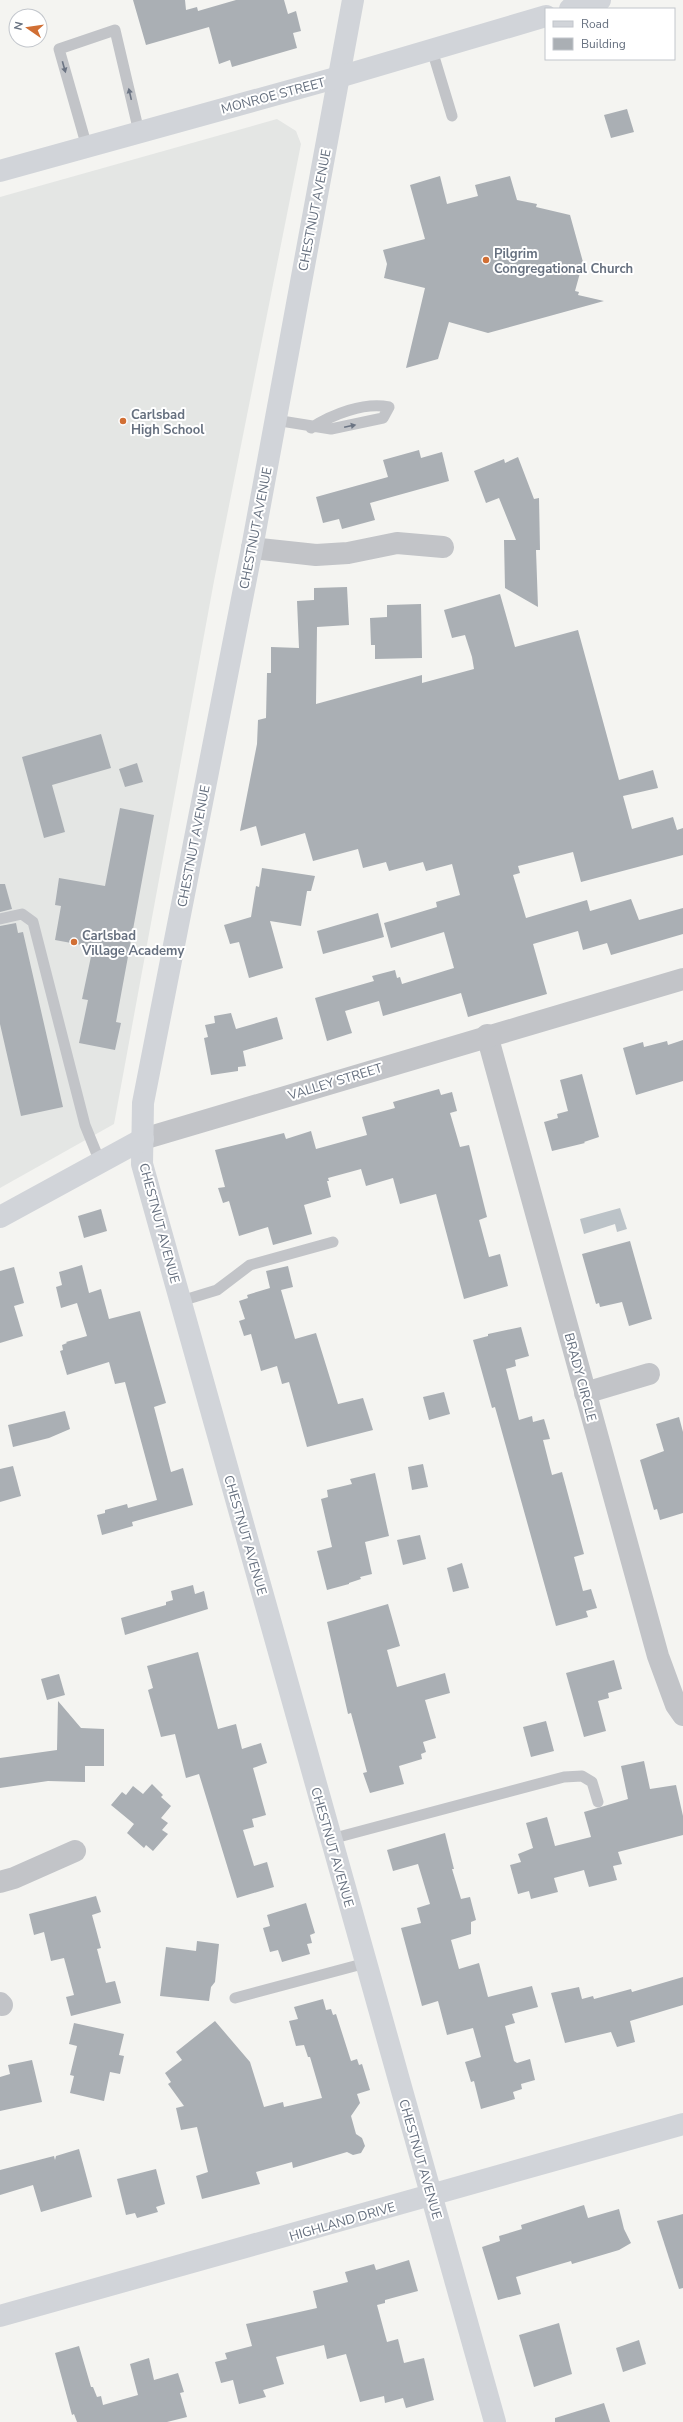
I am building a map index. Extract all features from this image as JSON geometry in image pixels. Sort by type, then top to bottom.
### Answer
[{"type":"main road","name":"CHESTNUT AVENUE","points":[[353,0],[252,548],[143,1103],[142,1164],[495,2422]]},
{"type":"main road","points":[[573,8],[600,0]]},
{"type":"main road","name":"MONROE STREET","points":[[0,171],[339,77],[545,16]]},
{"type":"main road","name":"VALLEY STREET","points":[[0,1217],[143,1139]]},
{"type":"main road","name":"HIGHLAND DRIVE","points":[[0,2316],[683,2124]]},
{"type":"street","points":[[252,548],[316,555],[348,553],[397,543],[443,547]]},
{"type":"street","name":"VALLEY STREET","points":[[143,1139],[487,1035],[683,979]]},
{"type":"street","name":"BRADY CIRCLE","points":[[487,1035],[658,1656],[676,1705],[683,1715]]},
{"type":"street","points":[[585,1393],[650,1374]]},
{"type":"street","points":[[0,1882],[14,1878],[75,1851]]},
{"type":"lane","points":[[87,147],[59,48],[115,30],[139,132]]},
{"type":"lane","points":[[432,50],[452,116]]},
{"type":"lane","points":[[275,420],[311,428],[331,430],[383,418],[389,407],[375,404],[327,417],[311,428]]},
{"type":"lane","points":[[0,919],[22,914],[33,922],[85,1125],[100,1162]]},
{"type":"lane","points":[[181,1301],[217,1290],[250,1265],[333,1242]]},
{"type":"lane","points":[[331,1839],[564,1777],[582,1776],[592,1782],[598,1802]]},
{"type":"lane","points":[[235,1998],[366,1962]]},
{"type":"shaded area","name":"Carlsbad High School","points":[[277,119],[296,131],[301,144],[214,581],[114,1124],[0,1188],[0,197]]},
{"type":"shaded area","points":[[620,1208],[627,1229],[617,1232],[615,1224],[584,1234],[580,1219]]},
{"type":"building","points":[[133,0],[185,0],[186,10],[197,7],[198,11],[236,0],[284,0],[288,14],[296,11],[301,31],[293,33],[297,48],[232,67],[230,60],[219,64],[209,27],[146,45]]},
{"type":"building","points":[[627,109],[634,132],[611,138],[604,115]]},
{"type":"building","points":[[440,176],[447,204],[478,196],[475,185],[510,176],[517,200],[537,204],[536,207],[570,215],[583,262],[575,291],[579,292],[578,295],[604,301],[488,333],[449,322],[438,359],[406,368],[425,288],[384,278],[387,264],[383,250],[425,239],[410,185]]},
{"type":"building","points":[[419,450],[421,458],[442,452],[449,481],[370,503],[375,520],[342,529],[339,519],[323,523],[316,497],[388,477],[383,460]]},
{"type":"building","points":[[518,457],[534,499],[539,498],[540,550],[536,550],[538,607],[505,588],[504,540],[516,540],[499,498],[486,503],[474,471],[504,459],[505,463]]},
{"type":"building","points":[[347,587],[349,625],[317,627],[316,704],[422,675],[422,683],[474,669],[465,635],[452,638],[444,610],[500,594],[515,647],[578,630],[619,780],[653,770],[658,788],[623,796],[632,829],[673,817],[677,830],[683,828],[683,855],[581,882],[573,852],[518,866],[520,873],[513,875],[526,918],[587,900],[590,911],[631,899],[639,920],[683,908],[683,934],[611,955],[607,943],[583,950],[578,931],[533,944],[547,994],[468,1017],[461,993],[383,1016],[379,1001],[345,1011],[352,1033],[327,1041],[315,998],[374,981],[372,976],[395,970],[397,978],[400,977],[402,984],[454,968],[444,932],[391,948],[384,923],[437,907],[436,902],[460,895],[452,864],[426,871],[423,862],[389,871],[386,862],[363,868],[358,849],[313,861],[305,833],[261,846],[256,826],[240,831],[257,744],[258,720],[266,718],[267,673],[271,673],[271,647],[299,648],[297,601],[314,600],[314,588]]},
{"type":"building","points":[[421,604],[422,658],[375,659],[375,645],[371,645],[370,618],[387,617],[387,605]]},
{"type":"building","points":[[101,734],[111,768],[52,785],[65,832],[44,838],[22,757]]},
{"type":"building","points":[[137,763],[143,782],[125,787],[119,769]]},
{"type":"building","points":[[120,808],[154,815],[116,1022],[121,1023],[115,1050],[79,1043],[88,1000],[82,999],[93,947],[55,940],[61,906],[55,905],[59,878],[105,886]]},
{"type":"building","points":[[262,868],[315,876],[311,891],[307,891],[301,926],[270,921],[283,968],[249,978],[239,942],[230,944],[224,925],[251,917],[256,886],[259,887]]},
{"type":"building","points":[[0,884],[5,884],[12,909],[0,912]]},
{"type":"building","points":[[378,913],[384,937],[323,954],[317,931]]},
{"type":"building","points":[[16,923],[18,933],[23,932],[63,1107],[21,1116],[0,1024],[0,926]]},
{"type":"building","points":[[231,1013],[236,1029],[277,1017],[283,1039],[243,1051],[246,1066],[238,1067],[238,1071],[211,1075],[204,1038],[208,1037],[205,1025],[215,1023],[214,1016]]},
{"type":"building","points":[[683,1040],[683,1081],[636,1095],[623,1048],[643,1042],[644,1047],[667,1041],[668,1045]]},
{"type":"building","points":[[582,1074],[599,1137],[584,1142],[585,1143],[552,1151],[544,1122],[558,1118],[557,1114],[568,1111],[560,1080]]},
{"type":"building","points":[[439,1089],[441,1095],[452,1092],[457,1111],[450,1113],[460,1147],[469,1145],[487,1217],[479,1220],[489,1257],[500,1254],[508,1286],[464,1299],[436,1194],[400,1204],[393,1178],[366,1186],[361,1169],[328,1178],[329,1181],[327,1181],[331,1197],[304,1205],[312,1234],[273,1245],[268,1227],[239,1236],[229,1201],[223,1203],[218,1188],[225,1187],[215,1150],[284,1133],[286,1139],[311,1131],[316,1149],[367,1135],[362,1117],[395,1108],[393,1102]]},
{"type":"building","points":[[101,1209],[107,1231],[84,1238],[78,1216]]},
{"type":"building","points":[[630,1241],[652,1319],[629,1326],[622,1302],[600,1307],[599,1303],[596,1304],[582,1254]]},
{"type":"building","points":[[82,1265],[89,1293],[101,1289],[109,1319],[140,1311],[166,1403],[154,1407],[171,1472],[183,1468],[193,1505],[132,1522],[133,1526],[102,1535],[97,1515],[105,1513],[105,1510],[127,1504],[128,1508],[157,1500],[125,1382],[115,1384],[109,1362],[67,1375],[60,1351],[63,1350],[62,1345],[67,1343],[66,1342],[87,1336],[77,1303],[61,1308],[56,1287],[62,1285],[59,1272]]},
{"type":"building","points":[[288,1266],[293,1287],[281,1290],[295,1339],[316,1333],[338,1404],[363,1398],[373,1430],[307,1447],[289,1382],[282,1384],[277,1366],[261,1371],[251,1334],[244,1336],[239,1321],[245,1319],[239,1301],[248,1298],[247,1295],[270,1288],[266,1271]]},
{"type":"building","points":[[14,1267],[24,1303],[14,1306],[23,1336],[0,1343],[0,1271]]},
{"type":"building","points":[[521,1327],[529,1356],[515,1360],[516,1366],[506,1369],[519,1420],[532,1416],[533,1422],[544,1419],[550,1439],[543,1440],[552,1475],[562,1472],[584,1554],[574,1557],[583,1591],[591,1589],[597,1608],[586,1611],[588,1617],[556,1626],[495,1407],[492,1408],[473,1340],[488,1336],[488,1334]]},
{"type":"building","points":[[444,1392],[450,1414],[429,1420],[423,1397]]},
{"type":"building","points":[[65,1411],[70,1429],[49,1438],[13,1447],[8,1425]]},
{"type":"building","points":[[679,1417],[683,1432],[683,1513],[660,1520],[657,1509],[654,1510],[640,1460],[664,1451],[656,1424]]},
{"type":"building","points":[[423,1464],[428,1487],[412,1490],[408,1467]]},
{"type":"building","points":[[13,1466],[21,1496],[0,1502],[0,1469]]},
{"type":"building","points":[[375,1473],[389,1536],[365,1542],[372,1574],[360,1577],[361,1579],[349,1584],[327,1590],[317,1551],[332,1547],[321,1499],[328,1497],[327,1490],[352,1484],[350,1479]]},
{"type":"building","points":[[420,1535],[426,1559],[403,1565],[397,1540]]},
{"type":"building","points":[[462,1563],[469,1588],[453,1592],[447,1568]]},
{"type":"building","points":[[193,1585],[195,1594],[204,1591],[208,1609],[125,1635],[121,1618],[166,1605],[166,1602],[173,1600],[171,1591]]},
{"type":"building","points":[[388,1604],[400,1646],[387,1650],[397,1687],[445,1673],[450,1693],[425,1700],[436,1738],[423,1742],[426,1752],[421,1754],[422,1759],[399,1766],[404,1784],[370,1793],[363,1773],[367,1772],[351,1713],[348,1714],[327,1622]]},
{"type":"building","points":[[198,1652],[218,1729],[236,1724],[242,1749],[261,1743],[267,1763],[253,1768],[266,1815],[252,1819],[254,1827],[243,1830],[254,1866],[267,1862],[274,1887],[237,1898],[199,1774],[186,1778],[175,1734],[161,1737],[148,1690],[153,1688],[147,1666]]},
{"type":"building","points":[[614,1660],[622,1689],[608,1693],[609,1698],[598,1701],[606,1731],[584,1737],[566,1673]]},
{"type":"building","points":[[59,1674],[65,1695],[47,1700],[41,1679]]},
{"type":"building","points":[[58,1701],[81,1728],[104,1729],[104,1766],[85,1766],[85,1782],[48,1781],[0,1788],[0,1758],[57,1750]]},
{"type":"building","points":[[546,1721],[554,1751],[531,1757],[523,1727]]},
{"type":"building","points":[[644,1761],[650,1789],[676,1785],[683,1816],[683,1835],[618,1852],[622,1864],[613,1866],[617,1880],[589,1887],[584,1870],[554,1878],[558,1892],[531,1899],[529,1891],[518,1894],[510,1865],[521,1862],[518,1854],[533,1848],[526,1823],[547,1817],[555,1846],[591,1837],[584,1812],[628,1799],[621,1766]]},
{"type":"building","points":[[152,1784],[163,1795],[161,1797],[171,1806],[161,1818],[168,1823],[162,1830],[168,1834],[153,1851],[146,1845],[144,1848],[127,1833],[134,1824],[111,1805],[122,1792],[126,1795],[133,1786],[143,1794]]},
{"type":"building","points":[[445,1833],[454,1869],[452,1869],[461,1899],[470,1897],[476,1920],[471,1922],[471,1934],[451,1940],[459,1969],[479,1963],[488,1997],[532,1986],[538,2007],[512,2014],[515,2023],[505,2026],[514,2061],[517,2063],[530,2059],[535,2080],[521,2084],[522,2089],[513,2092],[515,2099],[481,2109],[474,2081],[471,2082],[465,2062],[481,2057],[473,2028],[447,2035],[438,2001],[422,2006],[401,1928],[421,1923],[417,1908],[430,1904],[418,1864],[393,1871],[387,1850]]},
{"type":"building","points":[[96,1896],[101,1912],[92,1915],[101,1948],[97,1949],[106,1983],[115,1981],[121,2003],[71,2016],[66,1997],[74,1995],[64,1958],[51,1961],[44,1932],[34,1935],[29,1914]]},
{"type":"building","points":[[306,1903],[315,1933],[310,1935],[312,1943],[307,1944],[310,1954],[282,1962],[278,1950],[270,1952],[263,1928],[270,1926],[267,1915]]},
{"type":"building","points":[[197,1941],[219,1944],[215,1982],[211,1987],[209,2001],[160,1996],[166,1947],[196,1951]]},
{"type":"building","points":[[683,1977],[683,2005],[630,2021],[635,2042],[617,2047],[611,2032],[565,2043],[551,1993],[579,1987],[582,1999],[593,1996],[594,1999],[631,1989],[632,1992]]},
{"type":"building","points":[[323,1999],[326,2010],[331,2009],[333,2015],[336,2014],[351,2061],[357,2059],[359,2065],[362,2064],[370,2090],[357,2094],[360,2103],[351,2116],[356,2134],[362,2138],[365,2146],[361,2153],[353,2155],[347,2152],[293,2168],[292,2162],[256,2172],[260,2184],[202,2199],[196,2176],[208,2172],[197,2127],[181,2130],[176,2108],[184,2106],[168,2084],[171,2082],[165,2073],[182,2060],[176,2052],[215,2021],[250,2062],[264,2107],[283,2102],[284,2107],[322,2098],[310,2057],[308,2057],[304,2045],[296,2046],[289,2021],[298,2019],[294,2007]]},
{"type":"building","points":[[74,2023],[124,2034],[119,2055],[124,2056],[120,2074],[110,2072],[104,2101],[70,2093],[74,2076],[70,2075],[77,2046],[69,2044]]},
{"type":"building","points":[[32,2060],[42,2102],[0,2111],[0,2077],[10,2074],[8,2065]]},
{"type":"building","points":[[79,2149],[92,2197],[41,2212],[33,2185],[0,2195],[0,2170],[54,2156],[55,2160],[56,2156]]},
{"type":"building","points":[[156,2169],[165,2204],[156,2207],[158,2212],[137,2218],[135,2213],[126,2215],[117,2179]]},
{"type":"building","points":[[584,2205],[588,2218],[619,2209],[624,2229],[631,2243],[619,2250],[572,2264],[571,2261],[516,2277],[521,2294],[498,2300],[482,2247],[500,2241],[499,2236],[522,2229],[521,2225]]},
{"type":"building","points":[[683,2214],[683,2288],[679,2289],[657,2221]]},
{"type":"building","points":[[409,2260],[418,2291],[385,2300],[385,2303],[377,2305],[387,2342],[398,2339],[404,2363],[424,2358],[434,2400],[406,2408],[403,2398],[385,2403],[384,2396],[360,2402],[346,2354],[327,2359],[324,2345],[276,2357],[284,2384],[263,2390],[266,2397],[239,2404],[233,2380],[221,2383],[215,2362],[227,2359],[225,2353],[252,2346],[246,2324],[317,2308],[313,2291],[348,2282],[345,2272],[374,2264],[376,2270]]},
{"type":"building","points":[[559,2323],[572,2374],[534,2387],[519,2335]]},
{"type":"building","points":[[639,2340],[646,2364],[623,2372],[616,2348]]},
{"type":"building","points":[[79,2346],[91,2387],[93,2387],[97,2397],[101,2396],[103,2405],[138,2395],[130,2364],[149,2358],[154,2380],[178,2373],[184,2392],[180,2393],[187,2417],[167,2422],[77,2422],[74,2414],[72,2415],[55,2353]]},
{"type":"building","points":[[604,2403],[610,2422],[555,2422],[555,2418]]},
{"type":"place","name":"Pilgrim Congregational Church","points":[[486,260]]},
{"type":"place","name":"Carlsbad High School","points":[[123,421]]},
{"type":"place","name":"Carlsbad Village Academy","points":[[74,942]]}]
